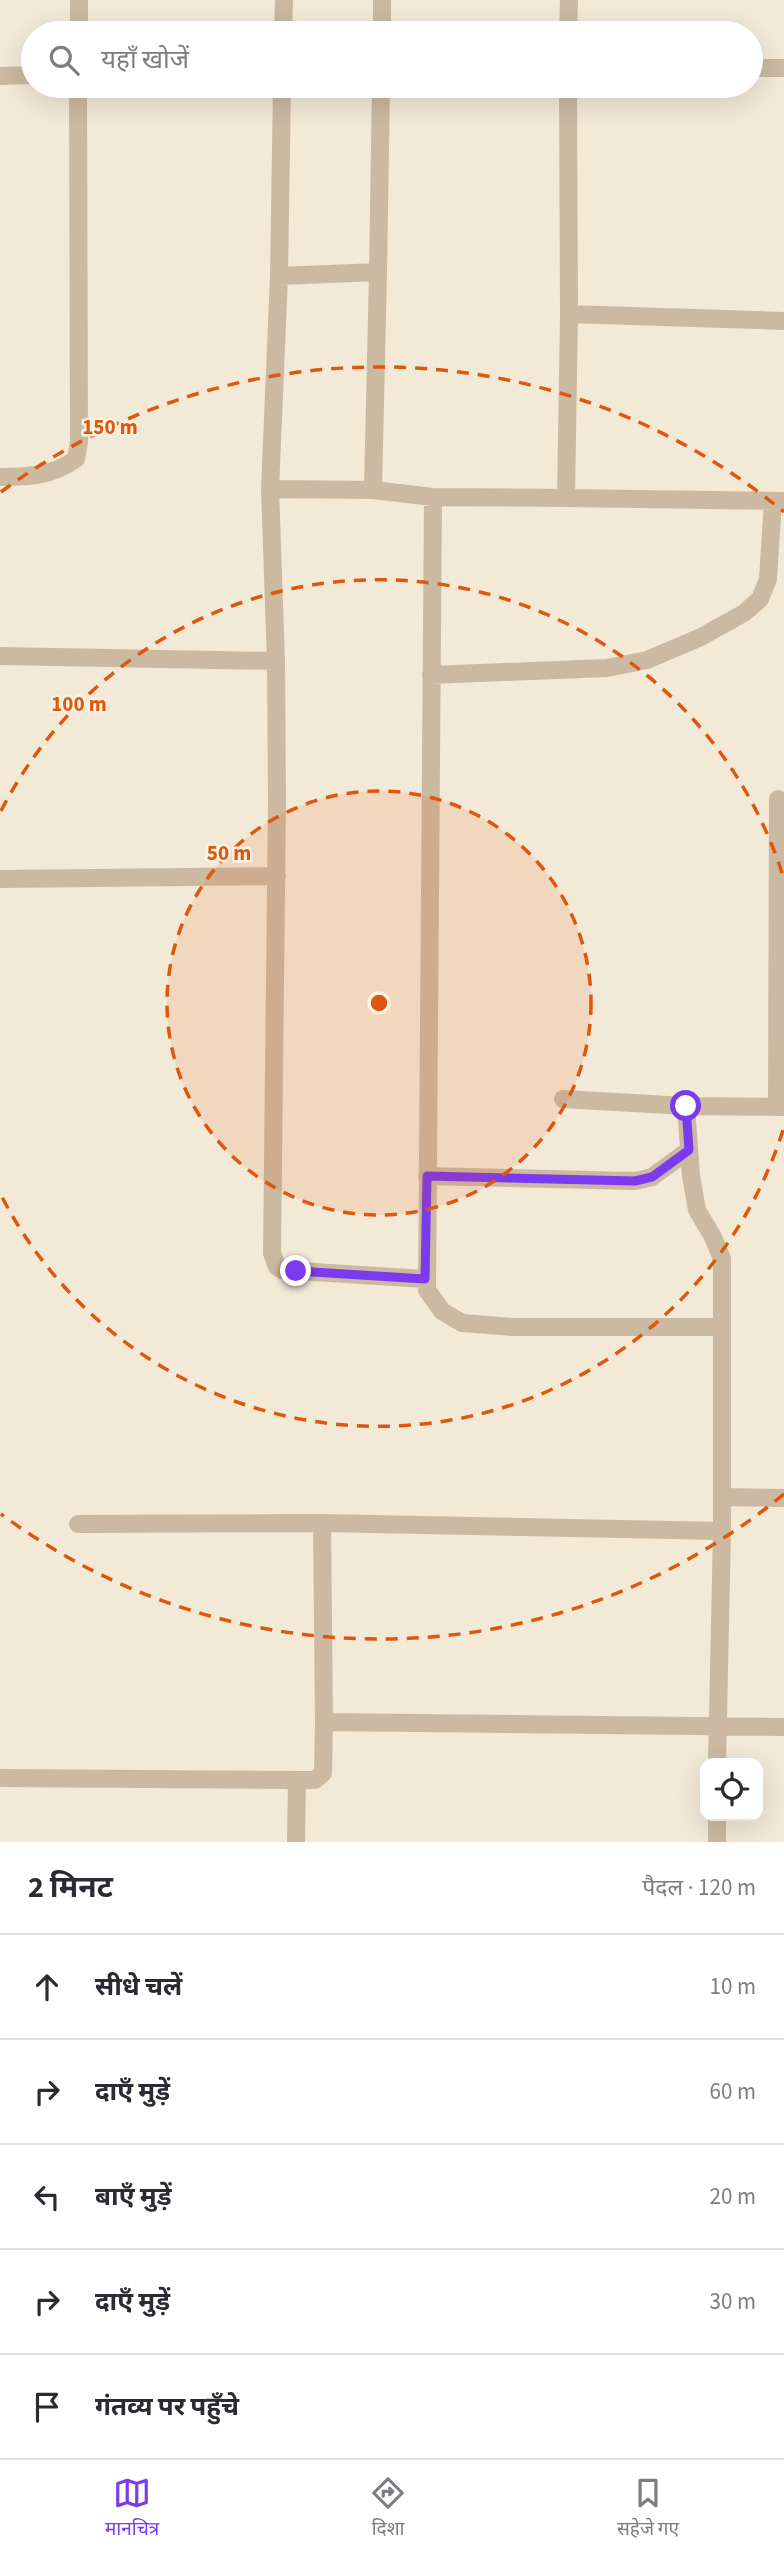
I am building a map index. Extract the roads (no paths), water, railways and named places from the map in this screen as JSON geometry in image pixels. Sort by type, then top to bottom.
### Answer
[{"type":"street","points":[[79,0],[79,21]]},
{"type":"street","points":[[284,0],[284,21]]},
{"type":"street","points":[[382,0],[382,21]]},
{"type":"street","points":[[568,21],[569,0]]},
{"type":"street","points":[[763,68],[784,68]]},
{"type":"street","points":[[0,76],[21,75]]},
{"type":"street","points":[[0,477],[32,477],[60,470],[76,459],[79,442],[78,98]]},
{"type":"street","points":[[282,98],[279,276],[270,489],[276,661],[277,876],[272,1216],[274,1262],[282,1270],[425,1279]]},
{"type":"street","points":[[373,489],[381,98]]},
{"type":"street","points":[[566,498],[568,98]]},
{"type":"street","points":[[279,276],[378,272]]},
{"type":"street","points":[[569,314],[784,321]]},
{"type":"street","points":[[270,489],[373,489],[433,497],[779,501],[768,579],[760,599],[744,613],[701,637],[647,660],[607,668],[431,675]]},
{"type":"street","points":[[433,497],[427,1290],[442,1311],[462,1323],[513,1327],[722,1327]]},
{"type":"street","points":[[0,656],[276,661]]},
{"type":"street","points":[[563,1099],[686,1106],[780,1107],[778,799]]},
{"type":"street","points":[[0,879],[277,876]]},
{"type":"street","points":[[686,1106],[697,1210],[722,1259],[722,1531],[717,1758]]},
{"type":"street","points":[[427,1176],[635,1181],[652,1177],[689,1150]]},
{"type":"street","points":[[722,1497],[784,1498]]},
{"type":"street","points":[[78,1524],[322,1523],[722,1531]]},
{"type":"street","points":[[0,1778],[315,1780],[323,1773],[322,1523]]},
{"type":"street","points":[[324,1722],[784,1727]]},
{"type":"street","points":[[296,1842],[297,1780]]},
{"type":"street","points":[[717,1821],[717,1842]]}]
